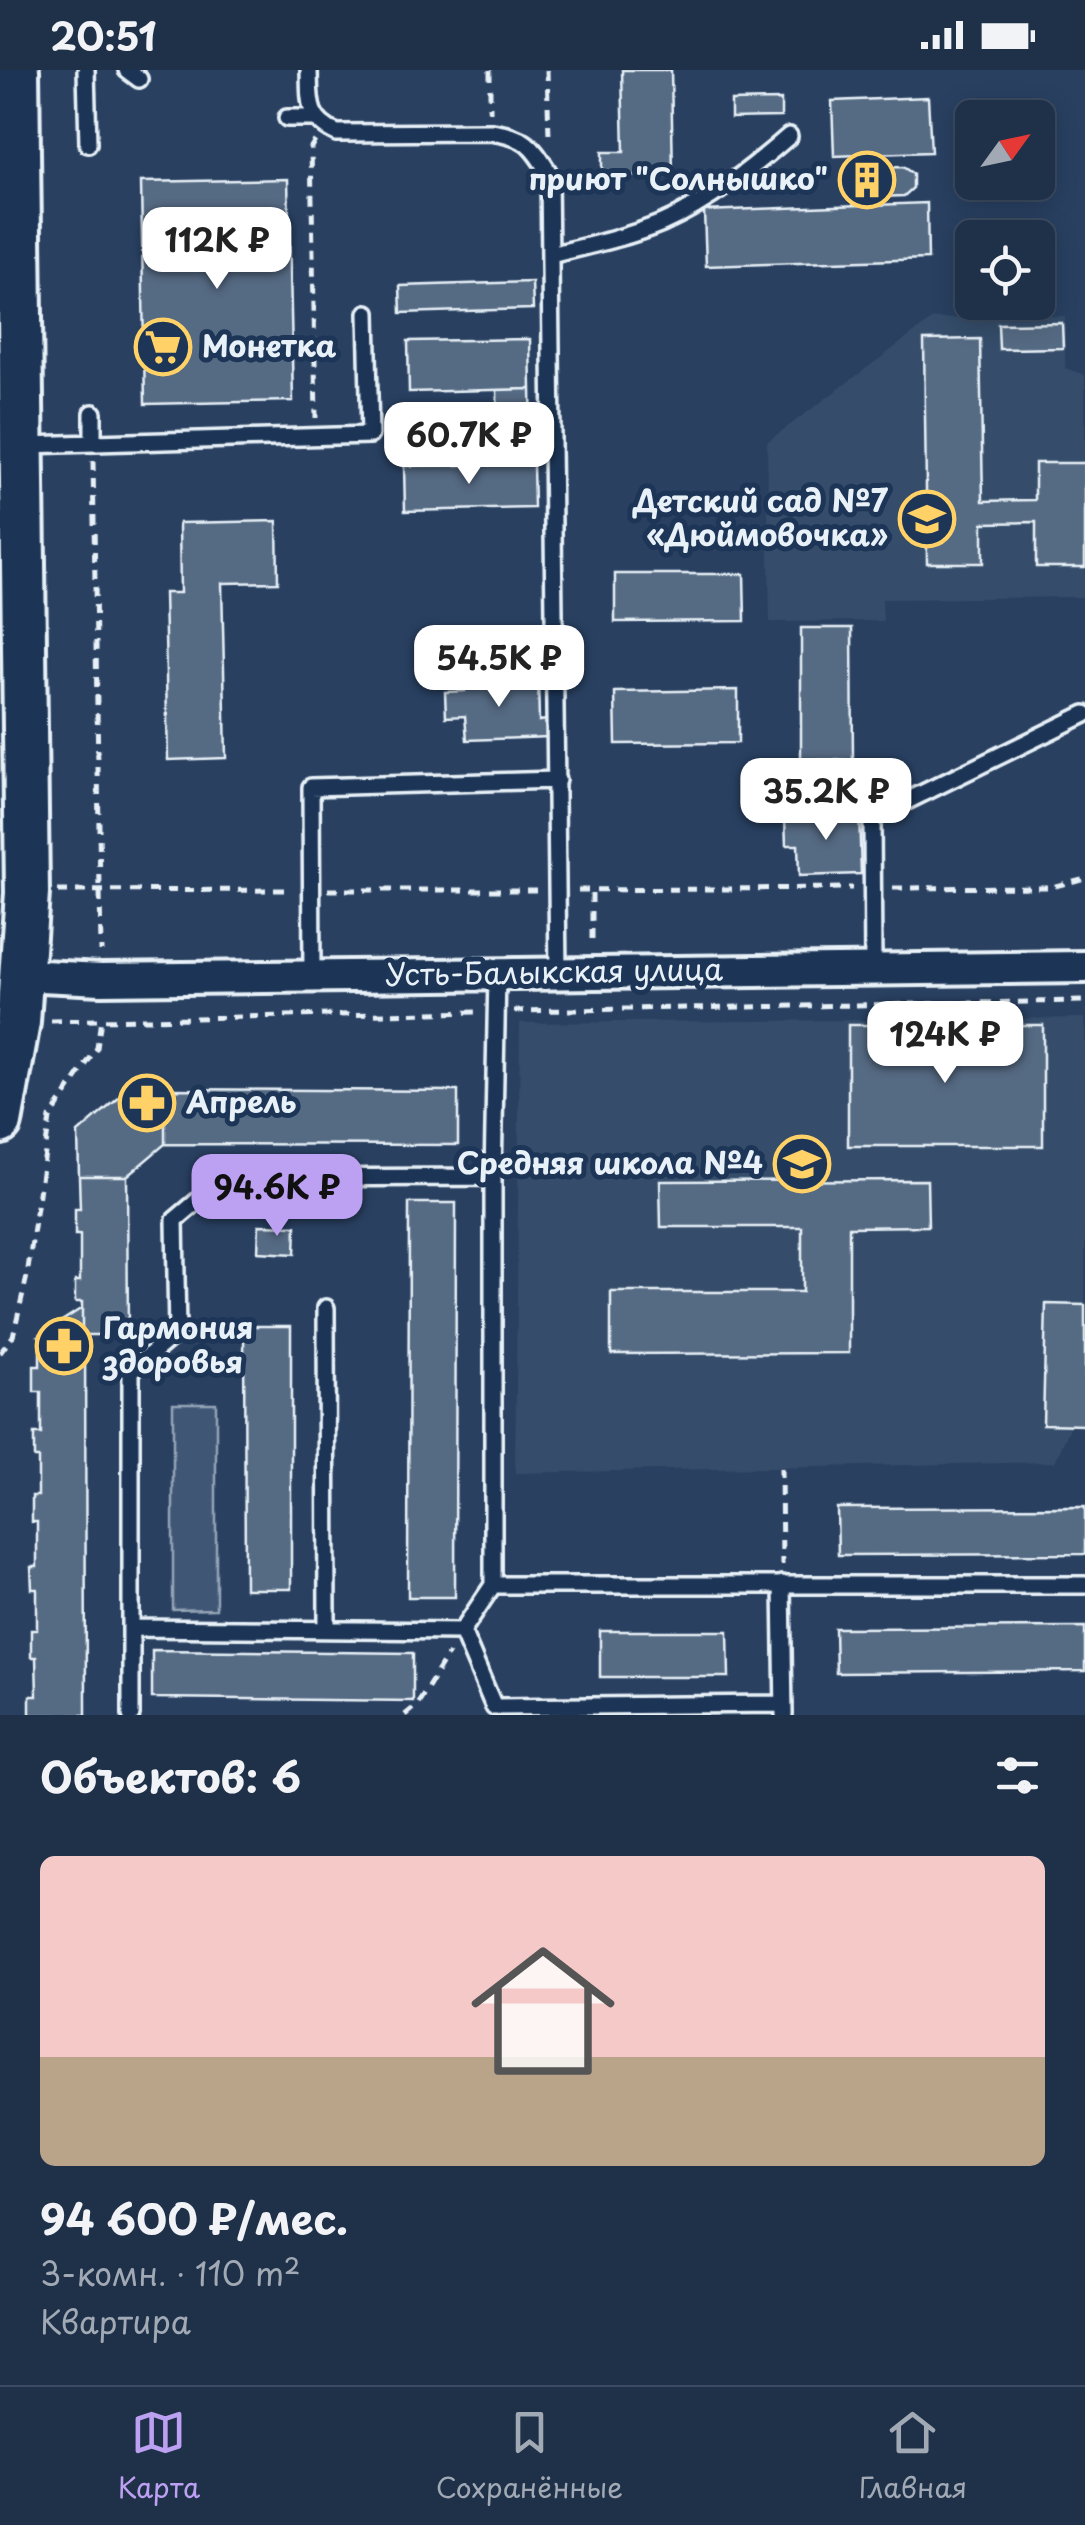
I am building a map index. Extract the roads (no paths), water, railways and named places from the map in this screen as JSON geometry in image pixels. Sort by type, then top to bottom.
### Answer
[{"type":"main road","points":[[0,1122],[18,1022],[27,844],[17,540],[22,445],[17,70]]},
{"type":"street","name":"Усть-Балыкская улица","points":[[22,975],[101,979],[1085,967]]},
{"type":"lane","points":[[86,70],[88,144]]},
{"type":"lane","points":[[310,70],[310,104],[320,122]]},
{"type":"lane","points":[[287,118],[320,122],[337,133],[490,132],[514,136],[535,150],[549,173],[558,973]]},
{"type":"lane","points":[[550,255],[630,235],[664,222],[721,189],[789,136]]},
{"type":"lane","points":[[22,445],[370,435],[367,313]]},
{"type":"lane","points":[[93,413],[93,443]]},
{"type":"lane","points":[[874,970],[872,818],[1085,714]]},
{"type":"lane","points":[[312,976],[317,919],[311,787],[557,780]]},
{"type":"lane","points":[[462,1630],[493,1585],[497,974]]},
{"type":"lane","points":[[131,1715],[132,1371],[176,1332],[176,1220],[225,1178],[494,1178]]},
{"type":"lane","points":[[326,1308],[327,1630]]},
{"type":"lane","points":[[462,1630],[494,1707],[784,1710],[782,1584]]},
{"type":"lane","points":[[493,1585],[1085,1585]]},
{"type":"lane","points":[[132,1628],[462,1630]]},
{"type":"place","name":"приют \"Солнышко\"","points":[[867,180]]},
{"type":"place","name":"Монетка","points":[[163,347]]},
{"type":"place","name":"Детский сад №7 «Дюймовочка»","points":[[927,519]]},
{"type":"place","name":"Апрель","points":[[147,1103]]},
{"type":"place","name":"Средняя школа №4","points":[[802,1164]]},
{"type":"place","name":"Гармония здоровья","points":[[64,1346]]}]
